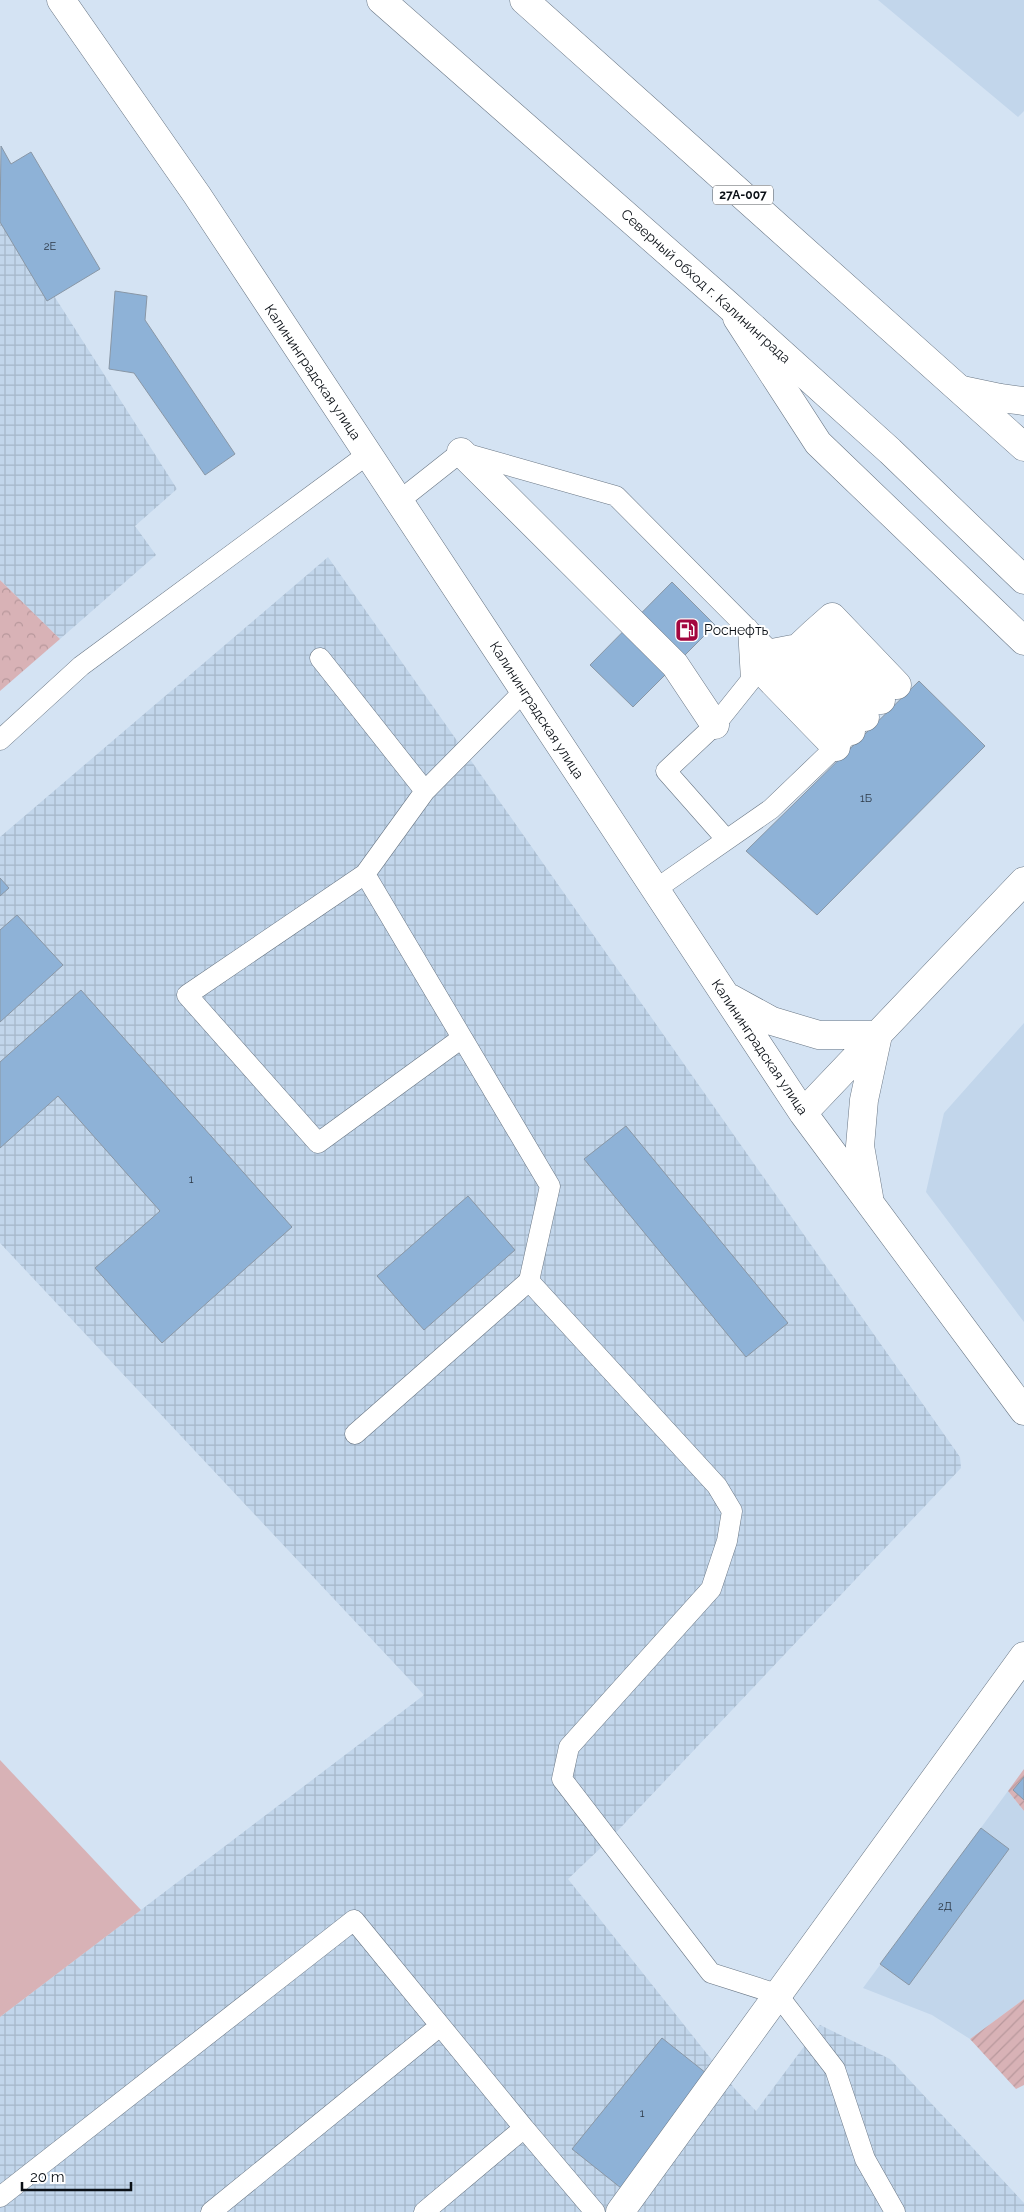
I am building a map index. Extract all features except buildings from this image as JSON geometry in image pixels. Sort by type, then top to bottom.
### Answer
[{"type":"main road","name":"Калининградская улица","points":[[61,0],[197,195],[803,1113],[1024,1411]]},
{"type":"main road","name":"Северный обход г. Калининграда","points":[[381,0],[728,305],[890,451],[1024,580]]},
{"type":"main road","name":"27А-007","points":[[524,0],[1024,447]]},
{"type":"main road","points":[[728,305],[818,443],[1024,641]]},
{"type":"main road","points":[[962,390],[1024,401]]},
{"type":"main road","points":[[461,452],[675,665],[715,726]]},
{"type":"main road","points":[[832,616],[866,716],[769,678],[795,644],[832,616]]},
{"type":"main road","points":[[795,644],[866,716]]},
{"type":"main road","points":[[803,1113],[1023,883]]},
{"type":"main road","points":[[726,995],[772,1021],[819,1035],[878,1035]]},
{"type":"main road","points":[[870,1204],[860,1146],[864,1100],[878,1035]]},
{"type":"main road","points":[[620,2212],[1024,1656]]},
{"type":"lane","points":[[399,502],[461,452],[616,496],[748,628],[795,644]]},
{"type":"lane","points":[[0,740],[81,666],[368,454]]},
{"type":"lane","points":[[726,839],[666,771],[715,726],[751,680],[748,628]]},
{"type":"lane","points":[[320,658],[425,792]]},
{"type":"lane","points":[[462,1038],[318,1143],[187,995],[365,874],[425,792],[524,691]]},
{"type":"lane","points":[[656,890],[771,809],[866,716]]},
{"type":"lane","points":[[355,1434],[529,1281],[550,1186],[365,874]]},
{"type":"lane","points":[[529,1281],[717,1486],[732,1511],[727,1541],[711,1589],[569,1747],[562,1779],[711,1973],[777,1994],[835,2069],[865,2159],[895,2212]]},
{"type":"lane","points":[[0,2197],[354,1920],[595,2212]]},
{"type":"lane","points":[[211,2212],[440,2026]]},
{"type":"lane","points":[[424,2212],[524,2128]]},
{"type":"shaded area","points":[[878,0],[1024,0],[1024,111],[1018,117]]},
{"type":"shaded area","points":[[0,211],[177,489],[135,526],[156,555],[60,639],[0,580]]},
{"type":"shaded area","points":[[328,557],[960,1457],[961,1468],[607,1842],[568,1879],[735,2089],[756,2111],[820,2025],[890,2059],[1024,2203],[1024,2212],[0,2212],[0,2017],[424,1695],[0,1243],[0,837]]},
{"type":"shaded area","points":[[1024,1023],[1024,1322],[926,1192],[944,1113]]},
{"type":"shaded area","points":[[1008,1791],[1024,1811],[1024,1999],[970,2039],[932,2015],[863,1988]]},
{"type":"green space","points":[[0,580],[60,639],[0,691]]},
{"type":"green space","points":[[0,1760],[141,1910],[0,2017]]},
{"type":"green space","points":[[1024,1769],[1024,1811],[1008,1791]]},
{"type":"green space","points":[[1024,1999],[1024,2085],[1016,2089],[970,2039]]},
{"type":"place","name":"Роснефть","points":[[687,630]]}]
